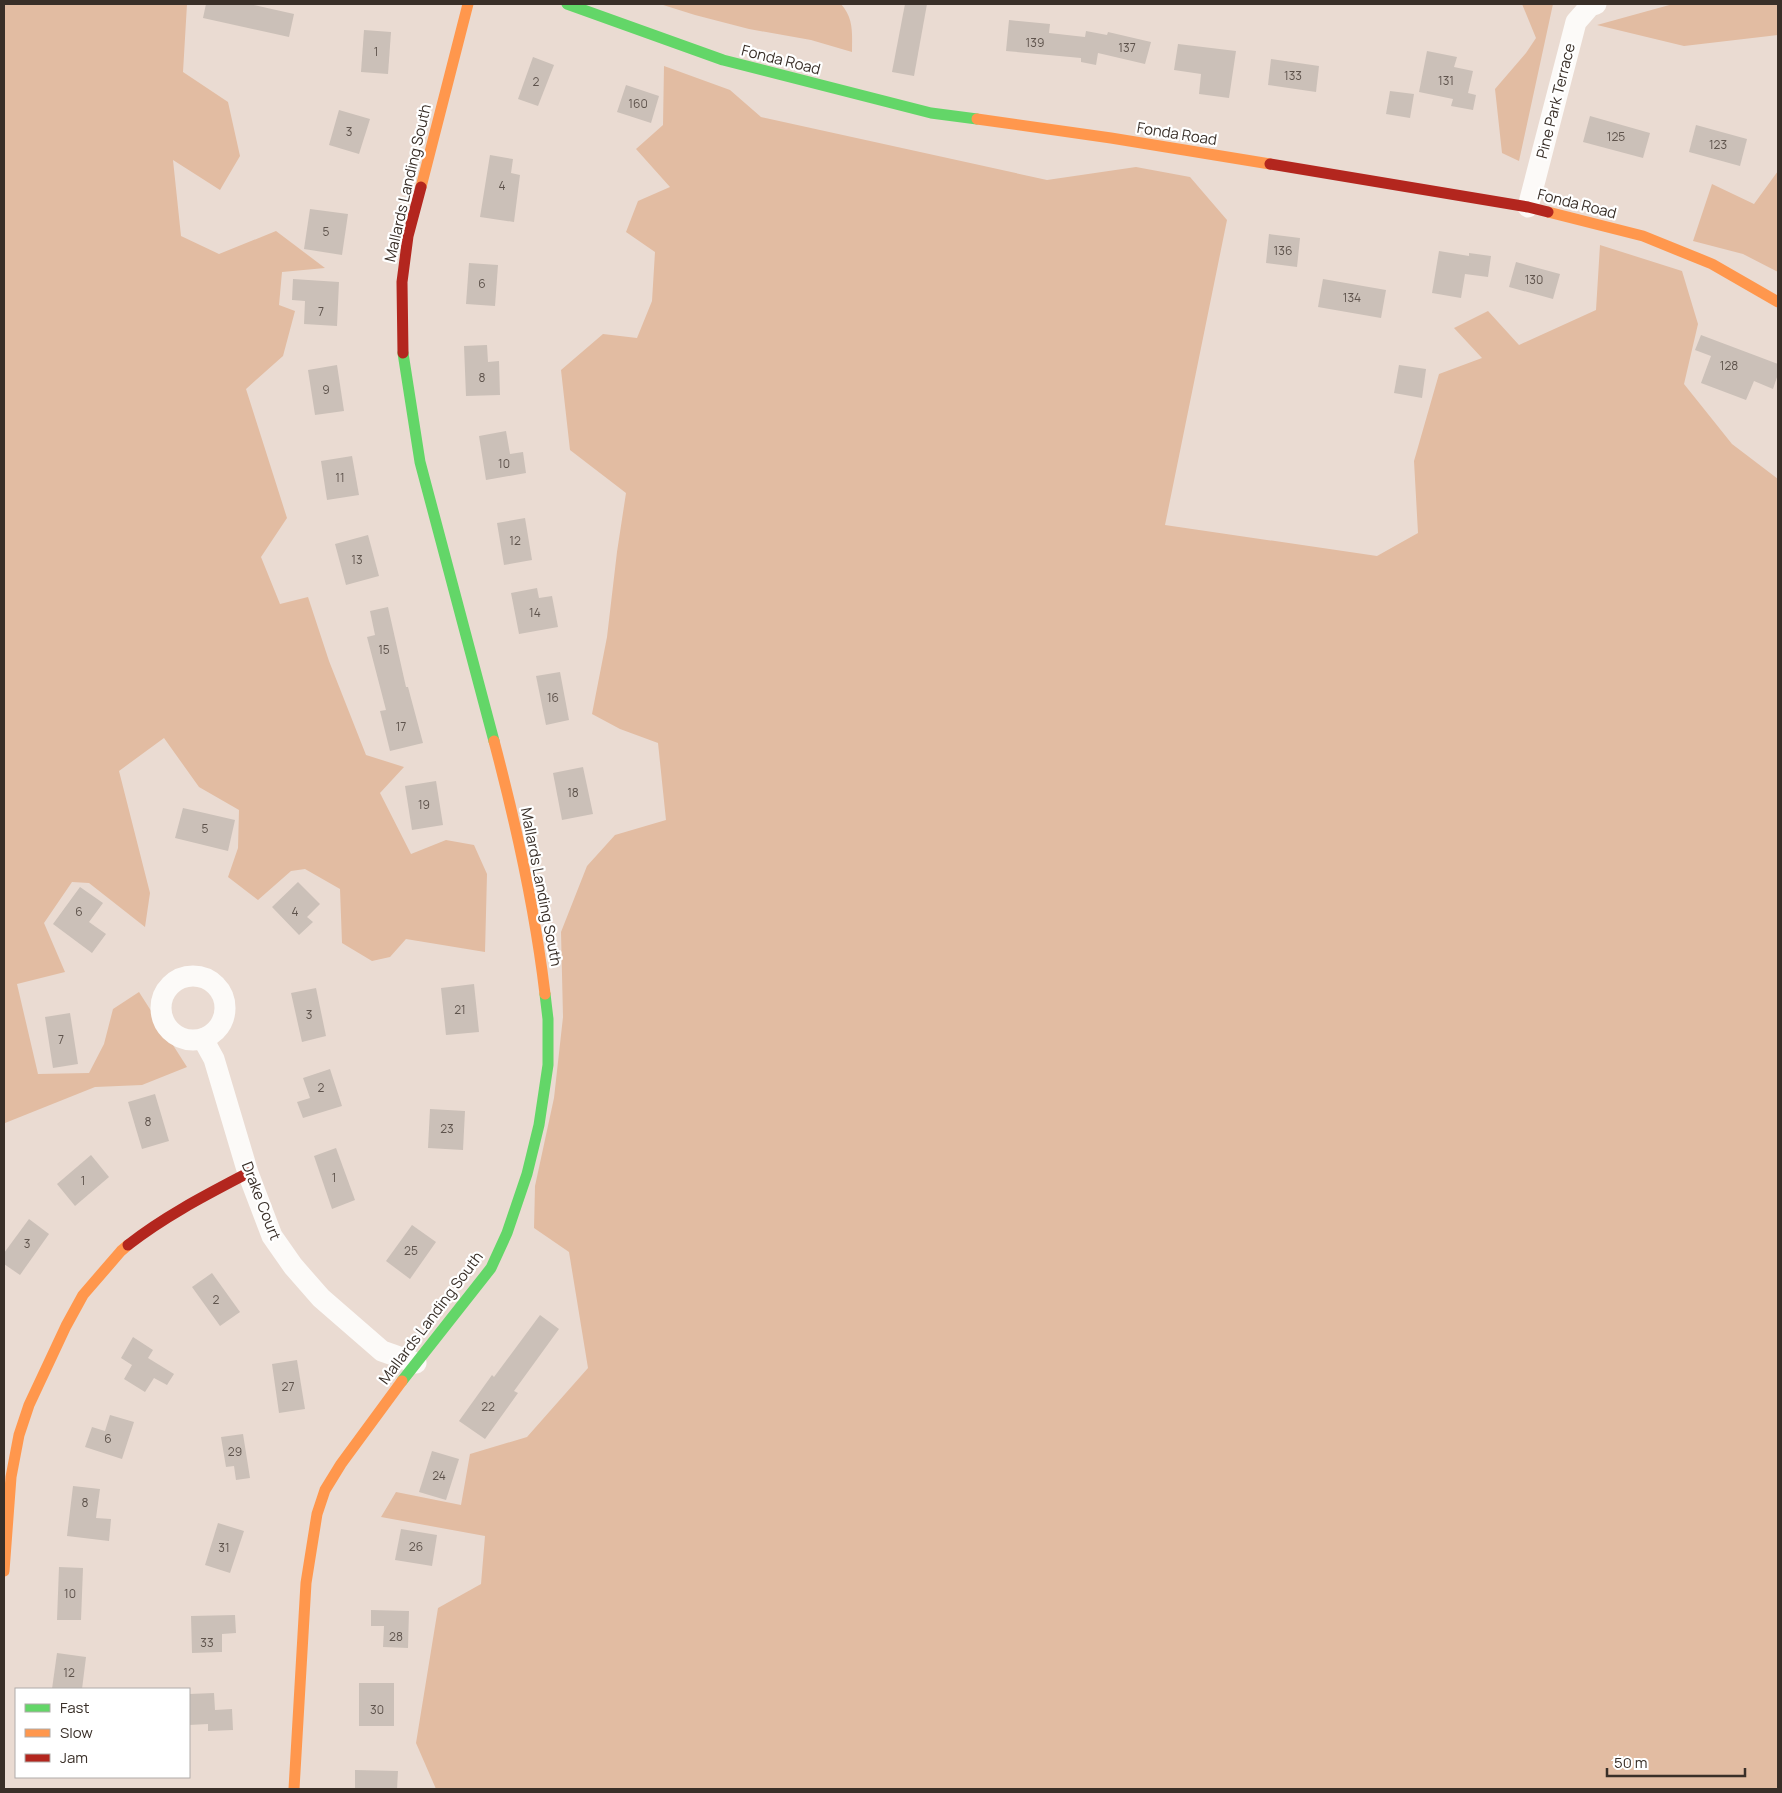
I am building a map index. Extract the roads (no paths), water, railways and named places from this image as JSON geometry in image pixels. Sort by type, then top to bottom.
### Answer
[{"type":"street","name":"Mallards Landing South","points":[[294,1789],[306,1583],[317,1514],[325,1490],[341,1464],[416,1363],[491,1268],[507,1233],[527,1174],[535,1141],[548,1065],[548,1019],[542,960],[534,915],[508,794],[420,462],[403,360],[402,282],[408,236],[468,4]]},
{"type":"street","name":"Fonda Road","points":[[567,4],[723,60],[930,113],[1111,138],[1528,207],[1643,236],[1712,264],[1778,302]]},
{"type":"street","name":"Pine Park Terrace","points":[[1528,207],[1576,22],[1590,6],[1596,4]]},
{"type":"street","name":"Drake Court","points":[[204,1039],[214,1059],[248,1173],[272,1236],[293,1266],[315,1292],[382,1351],[416,1363]]},
{"type":"street","points":[[4,1571],[12,1477],[19,1435],[33,1396],[66,1326],[83,1296],[120,1251],[146,1231],[183,1207],[248,1173]]}]
